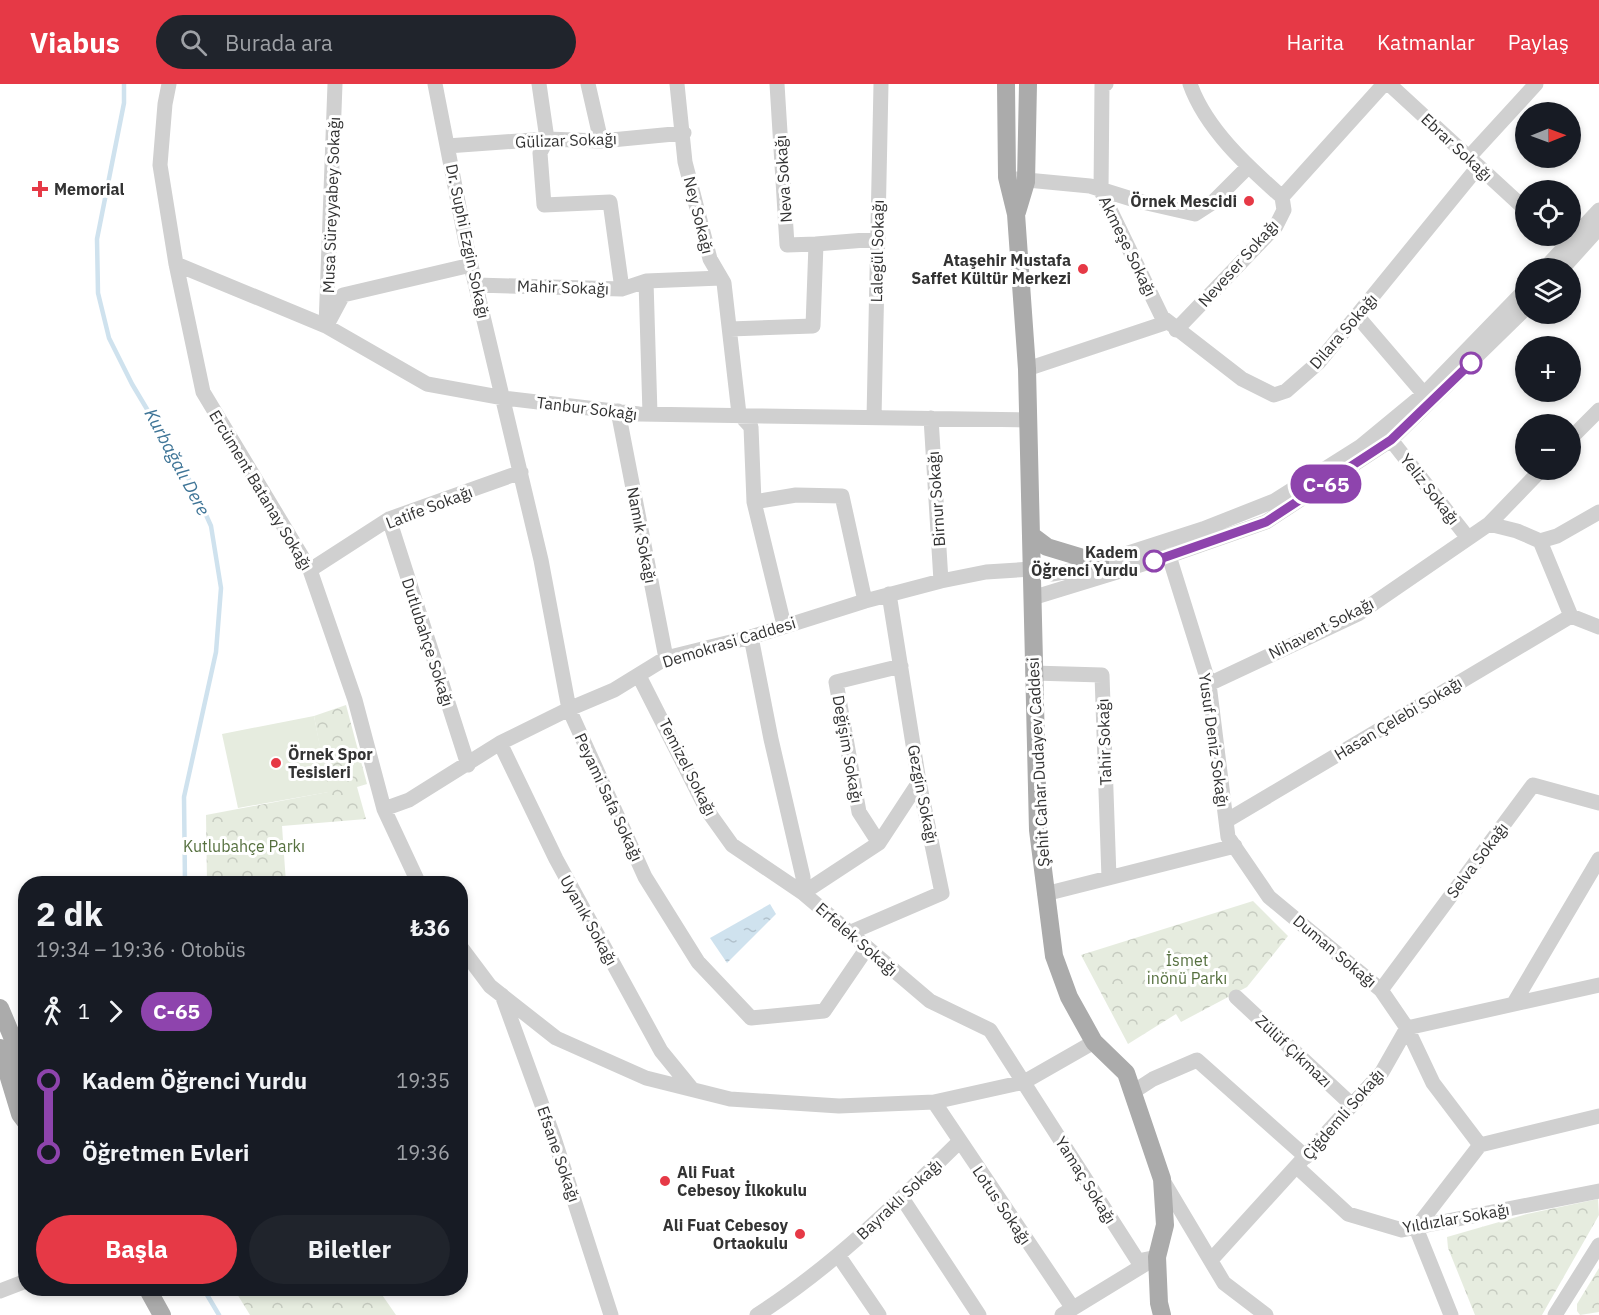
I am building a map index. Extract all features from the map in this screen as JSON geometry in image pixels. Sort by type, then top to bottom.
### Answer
[{"type":"main road","name":"Şehit Cahar Dudayev Caddesi","points":[[1006,84],[1007,177],[1016,214],[1026,369],[1038,830],[1045,894],[1054,956],[1069,997],[1094,1042],[1126,1073],[1162,1179],[1165,1225],[1157,1257],[1159,1303],[1162,1315]]},
{"type":"main road","name":"Şehit Cahar Dudayev Caddesi","points":[[1016,214],[1026,182],[1028,84]]},
{"type":"main road","points":[[1031,535],[1047,547],[1100,563]]},
{"type":"main road","points":[[0,1008],[18,1053]]},
{"type":"main road","points":[[0,1048],[18,1107]]},
{"type":"main road","points":[[151,1296],[162,1315]]},
{"type":"street","name":"Ercüment Batanay Sokağı","points":[[170,84],[165,104],[160,165],[176,264],[203,392],[310,570],[355,700],[384,809],[415,876]]},
{"type":"street","name":"Musa Süreyyabey Sokağı","points":[[326,326],[335,84]]},
{"type":"street","name":"Dr. Suphi Ezgin Sokağı","points":[[435,84],[471,265],[504,398]]},
{"type":"street","points":[[539,84],[547,139],[540,153],[544,205],[610,202],[622,289]]},
{"type":"street","points":[[588,84],[601,141]]},
{"type":"street","name":"Ney Sokağı","points":[[678,84],[685,162],[710,259],[724,283],[739,414]]},
{"type":"street","name":"Neva Sokağı","points":[[777,84],[787,244],[816,244]]},
{"type":"street","name":"Lalegül Sokağı","points":[[873,418],[881,84]]},
{"type":"street","name":"Akmeşe Sokağı","points":[[1106,84],[1102,86],[1101,191],[1162,317],[1172,326]]},
{"type":"street","points":[[1190,84],[1197,104],[1248,167],[1282,197]]},
{"type":"street","name":"Neveser Sokağı","points":[[1172,326],[1276,226],[1284,210],[1282,197],[1384,84]]},
{"type":"street","name":"Ebrar Sokağı","points":[[1389,84],[1515,200]]},
{"type":"street","name":"Dilara Sokağı","points":[[1172,326],[1242,379],[1274,395],[1286,391],[1319,362],[1358,317],[1474,161],[1536,84]]},
{"type":"street","name":"Gülizar Sokağı","points":[[447,146],[547,139],[601,141],[684,132]]},
{"type":"street","points":[[1007,177],[1026,182],[1090,186],[1101,191],[1195,214],[1212,203],[1248,167]]},
{"type":"street","points":[[1581,230],[1599,210]]},
{"type":"street","points":[[1572,258],[1598,230]]},
{"type":"street","points":[[730,329],[813,326],[816,244],[878,239]]},
{"type":"street","points":[[1555,258],[1566,246]]},
{"type":"street","name":"Tanbur Sokağı","points":[[176,264],[326,326],[427,384],[504,398],[650,414],[1028,420]]},
{"type":"street","points":[[326,326],[343,295],[471,265]]},
{"type":"street","name":"Mahir Sokağı","points":[[476,285],[622,289],[646,281],[721,278]]},
{"type":"street","points":[[646,281],[650,414]]},
{"type":"street","name":"Demokrasi Caddesi","points":[[384,809],[409,800],[500,743],[614,690],[666,658],[751,637],[865,601],[941,581],[986,572],[1032,569],[1052,574],[1100,563],[1203,529],[1274,501],[1361,446],[1424,394],[1515,301]]},
{"type":"street","points":[[1358,317],[1424,394]]},
{"type":"street","points":[[1032,598],[1169,556],[1266,522],[1391,440],[1515,319]]},
{"type":"street","points":[[1026,369],[1172,326]]},
{"type":"street","name":"Peyami Safa Sokağı","points":[[504,398],[569,709],[645,877],[698,962],[751,1018],[824,1011],[867,948]]},
{"type":"street","points":[[1581,428],[1599,410]]},
{"type":"street","name":"Namık Sokağı","points":[[618,411],[666,658]]},
{"type":"street","points":[[739,414],[751,427],[754,502],[784,625]]},
{"type":"street","name":"Birnur Sokağı","points":[[931,418],[941,581]]},
{"type":"street","name":"Yeliz Sokağı","points":[[1391,440],[1468,538]]},
{"type":"street","name":"Latife Sokağı","points":[[310,570],[389,519],[521,472]]},
{"type":"street","name":"Nihavent Sokağı","points":[[1209,684],[1358,614],[1489,524],[1531,480]]},
{"type":"street","points":[[754,502],[796,495],[842,496],[865,601]]},
{"type":"street","points":[[1489,524],[1540,541],[1557,536],[1599,512]]},
{"type":"street","name":"Dutlubahçe Sokağı","points":[[389,519],[468,765]]},
{"type":"street","points":[[1540,541],[1571,615],[1599,627]]},
{"type":"street","name":"Yusuf Deniz Sokağı","points":[[1169,556],[1209,684],[1226,821]]},
{"type":"street","name":"Gezgin Sokağı","points":[[849,933],[942,893],[919,782],[889,594]]},
{"type":"street","name":"Hasan Çelebi Sokağı","points":[[1226,821],[1571,615]]},
{"type":"street","name":"Erfelek Sokağı","points":[[751,637],[771,739],[803,878],[803,893],[930,1001],[990,1030],[1024,1082]]},
{"type":"street","name":"Değişim Sokağı","points":[[879,843],[859,812],[836,682],[902,666]]},
{"type":"street","name":"Tahir Sokağı","points":[[1033,673],[1102,675],[1109,878]]},
{"type":"street","name":"Temizel Sokağı","points":[[639,675],[707,810],[732,845],[803,893]]},
{"type":"street","name":"Uyanık Sokağı","points":[[500,743],[556,859],[661,1051],[693,1089]]},
{"type":"street","points":[[803,893],[879,843],[919,782]]},
{"type":"street","name":"Selva Sokağı","points":[[1381,990],[1533,785],[1599,803]]},
{"type":"street","name":"Duman Sokağı","points":[[1226,821],[1228,837],[1269,897],[1381,990],[1407,1028],[1433,1083],[1480,1145]]},
{"type":"street","points":[[1045,894],[1234,846]]},
{"type":"street","points":[[1514,1003],[1599,860]]},
{"type":"street","points":[[468,957],[490,986],[556,1038],[646,1078],[730,1098],[838,1106],[934,1102],[1024,1082],[1094,1042]]},
{"type":"street","points":[[1407,1028],[1599,985]]},
{"type":"street","name":"Efsane Sokağı","points":[[502,995],[554,1138],[611,1315]]},
{"type":"street","name":"Zülüf Çıkmazı","points":[[1236,997],[1352,1105]]},
{"type":"street","name":"Çiğdemli Sokağı","points":[[1211,1260],[1382,1072],[1407,1028]]},
{"type":"street","name":"Yıldızlar Sokağı","points":[[1133,1092],[1153,1079],[1197,1060],[1301,1162],[1348,1214],[1402,1230],[1599,1191]]},
{"type":"street","name":"Yamaç Sokağı","points":[[1024,1082],[1138,1261],[1157,1257]]},
{"type":"street","name":"Lotus Sokağı","points":[[934,1102],[1067,1311]]},
{"type":"street","points":[[1450,1315],[1416,1228],[1480,1145],[1599,1116]]},
{"type":"street","name":"Bayraklı Sokağı","points":[[767,1312],[838,1255],[902,1198],[959,1142]]},
{"type":"street","points":[[1162,1179],[1224,1283],[1266,1315]]},
{"type":"street","points":[[902,1198],[979,1315]]},
{"type":"street","points":[[1555,1315],[1599,1245]]},
{"type":"street","points":[[838,1255],[879,1315]]},
{"type":"street","points":[[1067,1311],[1157,1257]]},
{"type":"street","points":[[0,1291],[18,1284]]},
{"type":"green space","name":"Kutlubahçe Parkı","points":[[346,705],[367,784],[357,787],[366,819],[282,826],[286,876],[207,876],[206,815],[328,792],[314,716]]},
{"type":"green space","name":"Örnek Spor Tesisleri","points":[[314,716],[329,792],[238,808],[222,734]]},
{"type":"green space","name":"İsmet inönü Parkı","points":[[1253,901],[1288,936],[1247,987],[1181,1022],[1176,1014],[1128,1044],[1081,955]]},
{"type":"green space","points":[[1598,1199],[1599,1215],[1542,1315],[1475,1315],[1448,1248],[1447,1237],[1527,1214]]},
{"type":"green space","points":[[1599,1268],[1599,1312],[1580,1315],[1577,1311],[1577,1304]]},
{"type":"green space","points":[[238,1296],[383,1296],[396,1315],[250,1315]]},
{"type":"water","points":[[770,904],[776,914],[727,963],[710,938]]},
{"type":"waterway","name":"Kurbağalı Dere","points":[[124,84],[124,103],[97,239],[98,293],[109,338],[132,384],[194,488],[211,526],[221,588],[216,652],[184,797],[185,876]]},
{"type":"waterway","name":"Kurbağalı Dere","points":[[208,1296],[219,1315]]},
{"type":"bus line","name":"C-65","points":[[1154,561],[1266,522],[1391,440],[1471,363]]},
{"type":"place","name":"Memorial","points":[[40,189]]},
{"type":"place","name":"Örnek Mescidi","points":[[1249,201]]},
{"type":"place","name":"Ataşehir Mustafa Saffet Kültür Merkezi","points":[[1083,269]]},
{"type":"place","name":"Kadem Öğrenci Yurdu","points":[[1154,561]]},
{"type":"place","name":"Örnek Spor Tesisleri","points":[[276,763]]},
{"type":"place","name":"Ali Fuat Cebesoy İlkokulu","points":[[665,1181]]},
{"type":"place","name":"Ali Fuat Cebesoy Ortaokulu","points":[[800,1234]]}]
